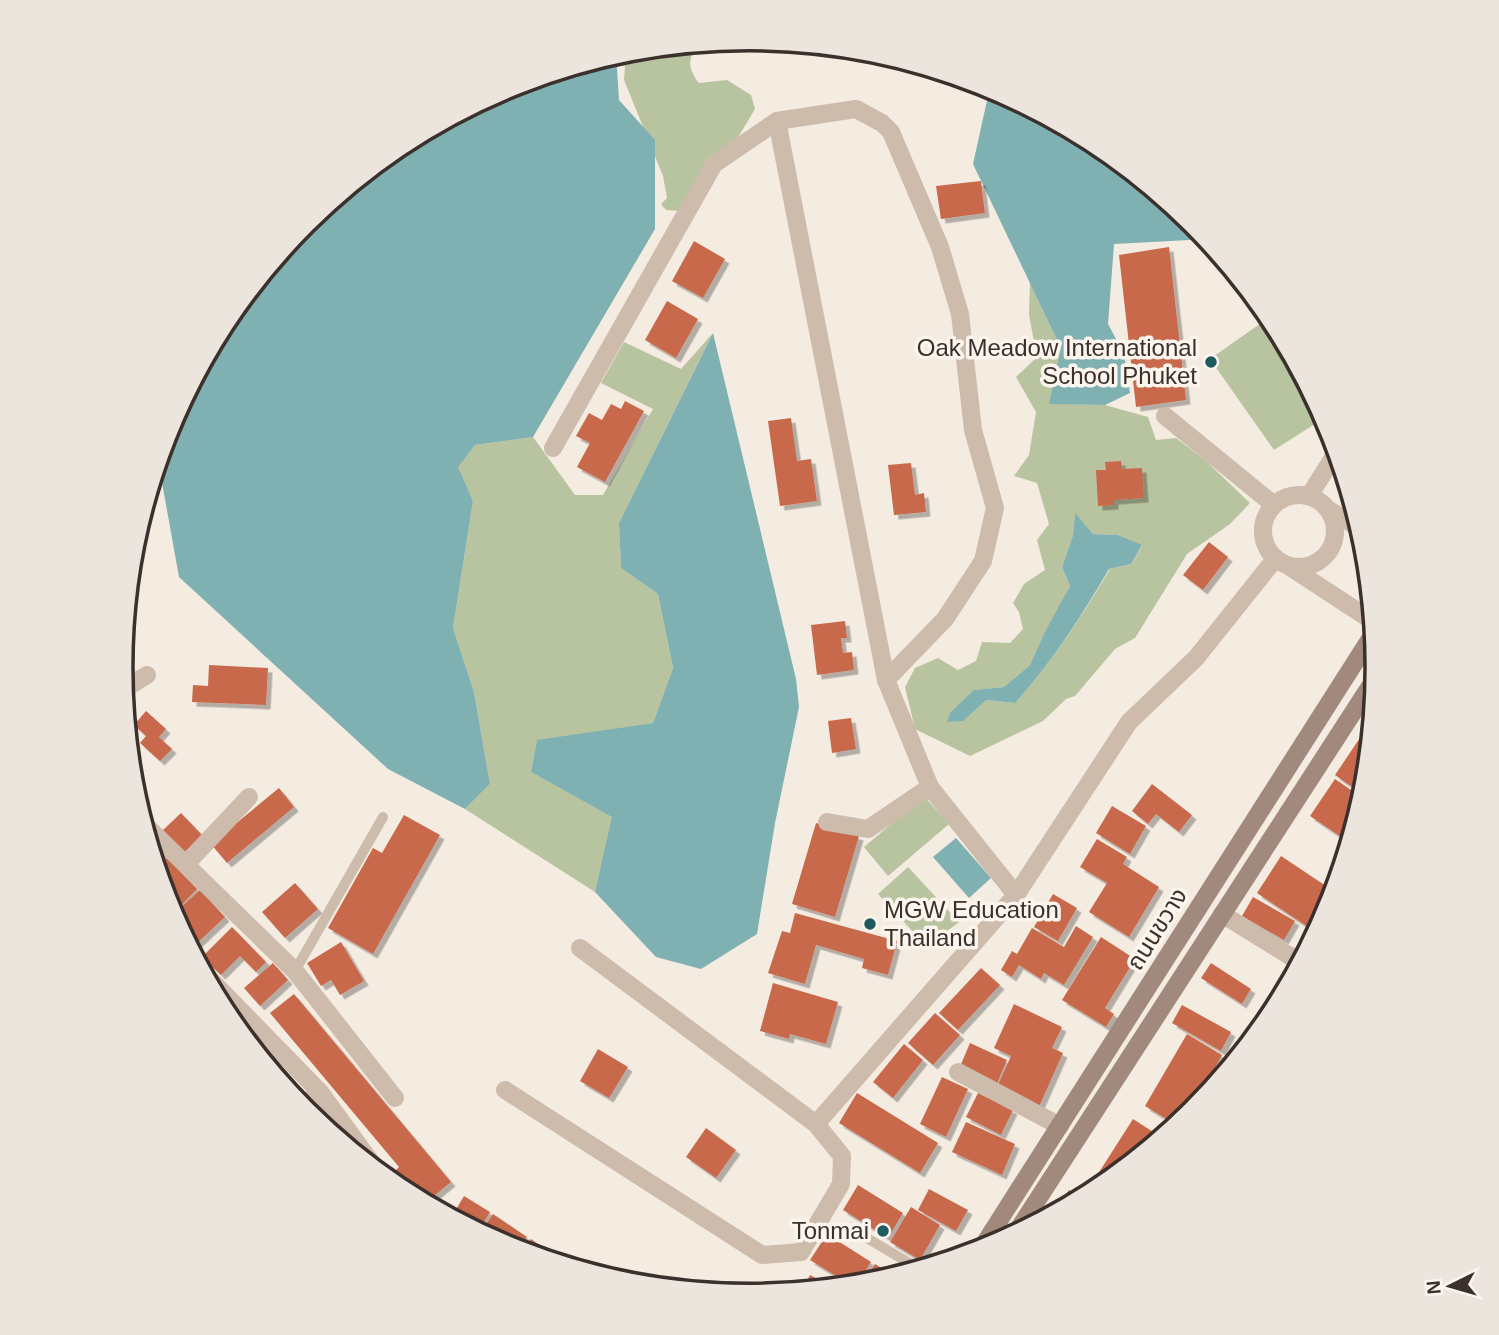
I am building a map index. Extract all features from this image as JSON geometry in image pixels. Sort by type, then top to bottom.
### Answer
[{"type":"main road","name":"ถนนขวาง","points":[[990,1235],[1365,646]]},
{"type":"main road","name":"ถนนขวาง","points":[[1025,1220],[1365,693]]},
{"type":"main road","points":[[1166,960],[1184,974]]},
{"type":"street","points":[[553,448],[714,164],[777,121],[856,109],[882,123],[891,132],[940,247],[960,314],[973,430],[995,508],[983,561],[945,620],[886,680]]},
{"type":"street","points":[[777,121],[886,680],[930,787],[1016,895]]},
{"type":"street","points":[[1165,416],[1273,505]]},
{"type":"street","points":[[1309,496],[1331,461]]},
{"type":"street","points":[[1348,521],[1329,510],[1320,501],[1295,494],[1284,497],[1273,505],[1266,514],[1262,528],[1267,548],[1282,563],[1364,615]]},
{"type":"street","points":[[1282,563],[1312,566],[1324,558],[1335,537],[1335,522],[1329,510]]},
{"type":"street","points":[[816,1124],[1016,895],[1129,722],[1196,657],[1282,563]]},
{"type":"street","points":[[133,683],[147,675]]},
{"type":"street","points":[[827,822],[867,829],[930,787]]},
{"type":"street","points":[[186,863],[249,797]]},
{"type":"street","points":[[156,835],[295,971],[395,1098]]},
{"type":"street","points":[[1222,914],[1293,958]]},
{"type":"street","points":[[505,1090],[762,1255],[801,1252],[841,1185],[842,1156],[816,1124],[580,948]]},
{"type":"street","points":[[251,1030],[320,1092],[357,1143]]},
{"type":"street","points":[[958,1072],[1060,1126]]},
{"type":"street","points":[[310,1101],[320,1092]]},
{"type":"lane","points":[[295,971],[383,817]]},
{"type":"lane","points":[[855,1231],[909,1263]]},
{"type":"green space","points":[[693,54],[690,61],[692,72],[699,83],[727,80],[751,95],[755,109],[737,139],[680,211],[666,210],[661,204],[667,198],[663,176],[624,80],[625,64]]},
{"type":"green space","points":[[1030,282],[1061,348],[1066,404],[1105,405],[1148,417],[1156,440],[1176,438],[1205,460],[1250,503],[1230,524],[1187,554],[1135,638],[1115,649],[1075,696],[1066,699],[1043,721],[970,756],[915,729],[905,687],[915,668],[938,658],[958,670],[976,661],[982,642],[1010,643],[1023,629],[1019,612],[1013,603],[1024,584],[1045,570],[1037,540],[1049,524],[1037,483],[1014,476],[1029,455],[1036,412],[1016,377],[1037,357],[1029,315]],"holes":[[[1075,514],[1093,534],[1118,535],[1142,546],[1131,564],[1110,569],[1066,638],[1015,703],[986,700],[974,690],[1004,687],[1030,665],[1070,586],[1062,567],[1073,535]]]},
{"type":"green space","points":[[1261,323],[1284,359],[1316,424],[1274,450],[1210,359]]},
{"type":"green space","points":[[713,333],[619,523],[621,568],[658,594],[673,668],[653,723],[537,741],[531,772],[613,817],[595,892],[465,809],[490,784],[474,692],[453,628],[473,501],[457,467],[475,445],[533,437],[575,495],[603,495],[653,409],[601,383],[624,342],[681,369]]},
{"type":"green space","points":[[924,796],[949,824],[888,876],[864,847]]},
{"type":"green space","points":[[908,867],[959,922],[927,947],[878,894]]},
{"type":"water","points":[[617,66],[619,100],[655,140],[655,229],[533,437],[475,445],[458,467],[473,501],[453,628],[474,692],[490,784],[465,809],[388,769],[179,577],[162,481],[165,469],[196,395],[215,359],[260,292],[286,261],[313,231],[374,178],[441,133],[477,114],[551,83]]},
{"type":"water","points":[[987,99],[1058,133],[1092,155],[1125,178],[1194,240],[1114,244],[1108,324],[1124,354],[1130,393],[1105,405],[1049,404],[1061,348],[973,164]]},
{"type":"water","points":[[713,333],[796,679],[799,707],[775,823],[757,934],[701,969],[656,957],[595,892],[612,817],[531,772],[537,740],[653,723],[673,668],[658,594],[621,568],[619,523]]},
{"type":"water","points":[[1075,513],[1093,534],[1118,535],[1142,545],[1131,564],[1109,569],[1065,639],[1015,703],[986,700],[963,721],[947,722],[950,713],[974,690],[1004,687],[1030,665],[1070,586],[1062,567],[1073,535]]},
{"type":"water","points":[[956,838],[991,878],[969,898],[933,857]]},
{"type":"building","points":[[981,181],[985,213],[941,219],[936,186]]},
{"type":"building","points":[[694,241],[725,259],[703,298],[672,281]]},
{"type":"building","points":[[1169,247],[1186,400],[1136,407],[1119,255]]},
{"type":"building","points":[[667,301],[698,319],[676,358],[645,340]]},
{"type":"building","points":[[625,401],[644,411],[605,482],[577,467],[590,443],[576,436],[589,413],[602,420],[611,404],[621,409]]},
{"type":"building","points":[[791,418],[797,461],[811,459],[817,501],[780,506],[768,421]]},
{"type":"building","points":[[1121,461],[1122,469],[1142,468],[1144,498],[1114,500],[1114,505],[1098,506],[1096,470],[1106,470],[1105,462]]},
{"type":"building","points":[[911,463],[915,495],[924,493],[926,512],[894,515],[888,465]]},
{"type":"building","points":[[1209,542],[1228,557],[1203,590],[1183,575]]},
{"type":"building","points":[[845,621],[847,638],[841,638],[843,653],[852,652],[854,670],[817,675],[811,625]]},
{"type":"building","points":[[209,665],[268,668],[266,705],[192,702],[193,685],[208,686]]},
{"type":"building","points":[[146,711],[166,729],[159,737],[172,749],[160,761],[140,743],[146,736],[136,723]]},
{"type":"building","points":[[851,718],[856,749],[832,753],[828,721]]},
{"type":"building","points":[[1362,734],[1354,788],[1335,775]]},
{"type":"building","points":[[1335,779],[1353,792],[1342,838],[1310,816]]},
{"type":"building","points":[[1152,784],[1192,815],[1179,832],[1156,814],[1148,824],[1132,811]]},
{"type":"building","points":[[279,788],[294,807],[227,863],[211,844]]},
{"type":"building","points":[[1112,806],[1146,826],[1130,854],[1096,833]]},
{"type":"building","points":[[181,813],[202,835],[183,854],[162,831]]},
{"type":"building","points":[[404,815],[440,835],[373,954],[328,928],[373,848],[382,853]]},
{"type":"building","points":[[816,823],[859,836],[835,917],[792,904]]},
{"type":"building","points":[[1097,839],[1127,857],[1123,864],[1159,887],[1129,937],[1089,912],[1107,883],[1080,867]]},
{"type":"building","points":[[159,845],[167,853],[162,857]]},
{"type":"building","points":[[1281,856],[1326,886],[1308,927],[1257,893]]},
{"type":"building","points":[[167,858],[197,889],[181,906],[165,866],[164,861]]},
{"type":"building","points":[[295,883],[318,909],[285,938],[262,912]]},
{"type":"building","points":[[200,890],[225,917],[197,943],[181,907]]},
{"type":"building","points":[[1053,894],[1077,908],[1058,941],[1034,927]]},
{"type":"building","points":[[1253,897],[1295,921],[1284,940],[1242,916]]},
{"type":"building","points":[[795,913],[897,941],[888,975],[862,968],[864,959],[816,945],[805,984],[768,973],[782,931],[790,933]]},
{"type":"building","points":[[1076,926],[1093,937],[1064,985],[1044,973],[1041,979],[1019,965],[1012,977],[1001,970],[1012,951],[1017,954],[1032,928],[1064,947]]},
{"type":"building","points":[[232,927],[266,962],[256,972],[240,956],[221,975],[204,955]]},
{"type":"building","points":[[1101,937],[1135,959],[1105,1008],[1114,1014],[1106,1027],[1062,1000]]},
{"type":"building","points":[[341,942],[364,981],[340,995],[331,980],[321,986],[307,963]]},
{"type":"building","points":[[273,963],[288,980],[260,1006],[244,988]]},
{"type":"building","points":[[1211,963],[1251,989],[1242,1004],[1201,978]]},
{"type":"building","points":[[981,968],[1000,985],[958,1030],[939,1013]]},
{"type":"building","points":[[773,983],[838,1002],[826,1044],[790,1034],[789,1039],[760,1031]]},
{"type":"building","points":[[294,994],[451,1182],[433,1197],[395,1171],[399,1167],[270,1013]]},
{"type":"building","points":[[1014,1004],[1062,1027],[1052,1048],[1063,1053],[1038,1109],[996,1089],[1011,1056],[994,1048]]},
{"type":"building","points":[[1182,1005],[1231,1032],[1221,1051],[1172,1023]]},
{"type":"building","points":[[935,1013],[960,1035],[933,1065],[908,1043]]},
{"type":"building","points":[[1187,1034],[1222,1055],[1209,1079],[1168,1120],[1145,1106]]},
{"type":"building","points":[[970,1043],[1007,1060],[996,1086],[959,1069]]},
{"type":"building","points":[[904,1044],[923,1060],[893,1098],[873,1082]]},
{"type":"building","points":[[598,1049],[628,1067],[609,1098],[580,1081]]},
{"type":"building","points":[[942,1077],[968,1089],[946,1137],[920,1124]]},
{"type":"building","points":[[857,1093],[938,1143],[920,1173],[839,1123]]},
{"type":"building","points":[[978,1093],[1013,1110],[1001,1135],[966,1117]]},
{"type":"building","points":[[1133,1119],[1154,1133],[1125,1157],[1096,1177]]},
{"type":"building","points":[[966,1122],[1015,1144],[1002,1175],[952,1152]]},
{"type":"building","points":[[706,1128],[736,1150],[716,1178],[686,1157]]},
{"type":"building","points":[[858,1185],[903,1213],[888,1238],[843,1210]]},
{"type":"building","points":[[929,1189],[968,1210],[956,1231],[918,1210]]},
{"type":"building","points":[[464,1196],[490,1212],[483,1224],[456,1210]]},
{"type":"building","points":[[911,1207],[940,1225],[920,1260],[890,1242]]},
{"type":"building","points":[[493,1214],[527,1237],[524,1241],[486,1225]]},
{"type":"building","points":[[827,1234],[871,1262],[864,1273],[838,1278],[810,1260]]},
{"type":"building","points":[[531,1239],[547,1250],[528,1243]]},
{"type":"building","points":[[875,1264],[883,1269],[870,1272]]},
{"type":"building","points":[[810,1275],[820,1280],[807,1281]]},
{"type":"place","name":"Oak Meadow International School Phuket","points":[[1211,362]]},
{"type":"place","name":"MGW Education Thailand","points":[[870,924]]},
{"type":"place","name":"Tonmai","points":[[883,1231]]}]
